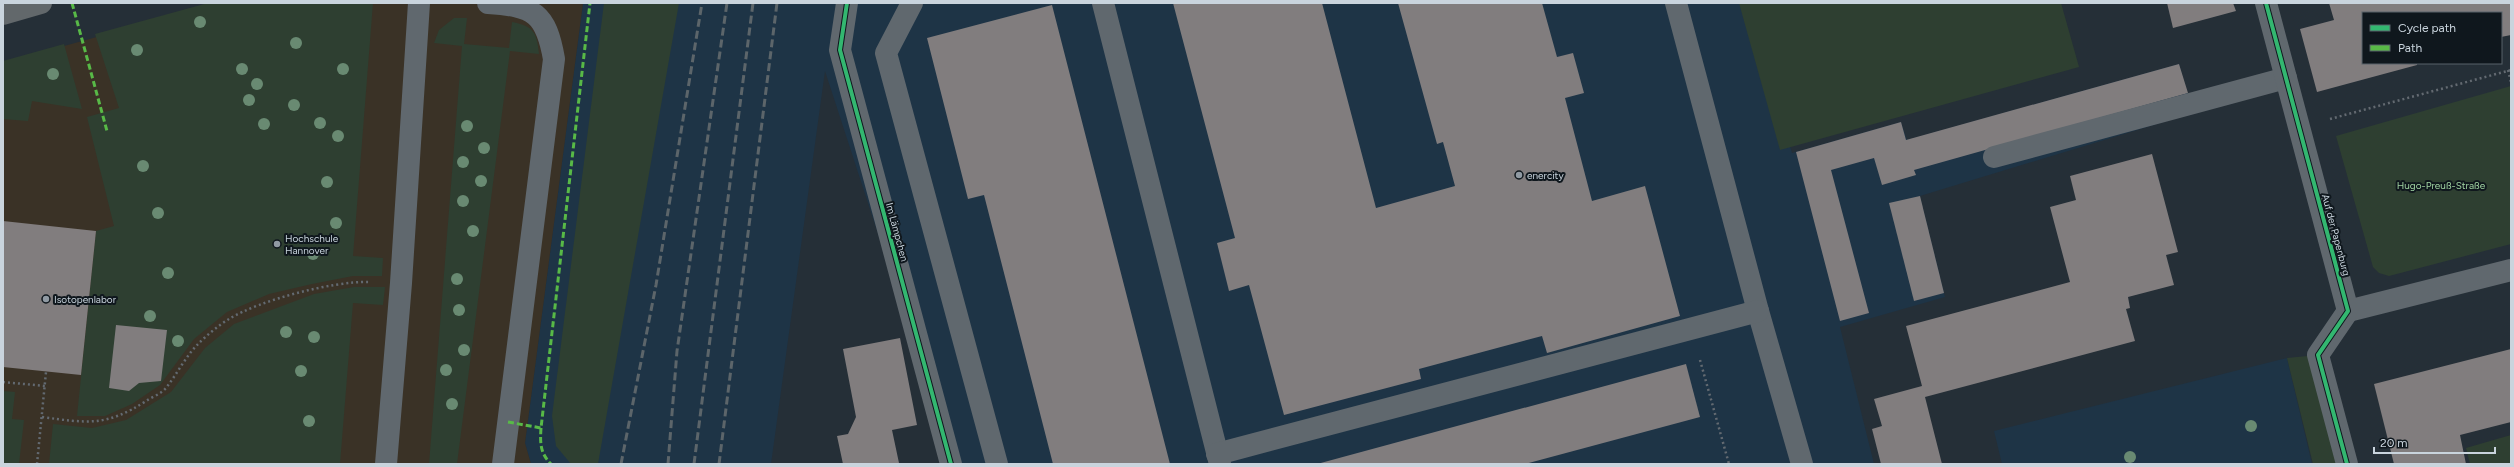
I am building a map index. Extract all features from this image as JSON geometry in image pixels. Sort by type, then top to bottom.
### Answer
[{"type":"street","points":[[3,14],[41,3]]},
{"type":"street","points":[[386,464],[401,283],[419,3]]},
{"type":"street","points":[[488,3],[514,5],[536,14],[550,33],[554,59],[503,464]]},
{"type":"street","name":"Im Lämpchen","points":[[847,3],[840,50],[951,464]]},
{"type":"street","points":[[912,3],[886,52],[997,464]]},
{"type":"street","points":[[1103,3],[1218,459],[1758,311]]},
{"type":"street","points":[[1676,3],[1758,311],[1802,464]]},
{"type":"street","name":"Auf der Papenburg","points":[[2266,3],[2348,311]]},
{"type":"street","points":[[1994,157],[2286,78]]},
{"type":"street","points":[[2347,464],[2318,355],[2348,311],[2511,270]]},
{"type":"path","points":[[2299,128],[2509,70],[2511,82]]},
{"type":"path","points":[[42,417],[94,422],[108,420],[127,413],[164,390],[198,345],[229,319],[269,302],[313,290],[354,282],[401,283]]},
{"type":"path","points":[[1692,329],[1729,464]]},
{"type":"path","points":[[37,464],[46,372]]},
{"type":"path","points":[[3,382],[45,386]]},
{"type":"shaded area","name":"Hochschule Hannover","points":[[219,3],[583,3],[525,443],[531,464],[3,464],[3,63]]},
{"type":"shaded area","points":[[583,3],[1749,3],[1792,153],[1901,122],[1907,140],[2179,64],[2193,113],[1920,196],[1945,297],[1840,327],[1874,464],[953,464],[825,71],[771,464],[531,464],[525,443]]},
{"type":"shaded area","points":[[2287,358],[2312,464],[2002,464],[1994,431]]},
{"type":"green space","points":[[208,3],[373,3],[353,256],[383,258],[382,276],[353,276],[312,284],[269,294],[227,312],[194,339],[160,385],[132,404],[105,416],[77,416],[96,231],[114,226],[87,117],[119,108],[95,34]]},
{"type":"green space","points":[[604,3],[679,3],[598,464],[571,464],[556,446],[552,416]]},
{"type":"green space","points":[[1739,3],[2061,3],[2079,67],[1780,150]]},
{"type":"green space","points":[[454,18],[467,18],[464,44],[509,48],[512,22],[530,28],[537,41],[539,54],[510,51],[457,464],[429,464],[462,46],[434,43],[439,30]]},
{"type":"green space","points":[[64,44],[82,109],[32,101],[28,121],[3,119],[3,61]]},
{"type":"green space","name":"Hugo-Preuß-Straße","points":[[2511,86],[2511,244],[2389,276],[2379,273],[2373,267],[2336,136]]},
{"type":"green space","points":[[354,287],[385,287],[383,305],[353,303],[340,464],[49,464],[53,424],[92,428],[126,420],[171,392],[205,348],[234,324],[314,294]]},
{"type":"green space","points":[[2318,355],[2347,464],[2313,464],[2287,358]]},
{"type":"green space","points":[[3,391],[15,392],[12,419],[24,420],[19,464],[3,464]]},
{"type":"green space","points":[[2511,435],[2511,464],[2470,464],[2466,448]]},
{"type":"building","points":[[1173,3],[1322,3],[1376,208],[1455,186],[1443,142],[1437,144],[1398,3],[1542,3],[1557,57],[1573,53],[1584,93],[1565,98],[1592,201],[1645,186],[1680,316],[1547,353],[1542,336],[1419,369],[1421,379],[1284,415],[1249,285],[1229,291],[1217,243],[1235,238]]},
{"type":"building","points":[[2167,3],[2233,3],[2236,11],[2173,28]]},
{"type":"building","points":[[2329,3],[2511,3],[2511,35],[2502,37],[2502,12],[2362,12],[2362,64],[2417,65],[2317,92],[2300,29],[2334,20]]},
{"type":"building","points":[[1052,5],[1170,464],[1053,464],[984,195],[968,199],[927,38]]},
{"type":"building","points":[[2179,64],[2188,93],[1914,170],[1916,175],[1882,185],[1874,158],[1831,170],[1869,313],[1840,321],[1796,152],[1901,122],[1906,140]]},
{"type":"building","points":[[2152,154],[2178,252],[2166,255],[2174,285],[2128,297],[2130,308],[2126,309],[2135,341],[1925,397],[1942,464],[1881,464],[1872,429],[1882,426],[1874,399],[1922,386],[1906,326],[2070,282],[2050,207],[2076,200],[2070,176]]},
{"type":"building","points":[[1920,196],[1944,293],[1914,301],[1889,203]]},
{"type":"building","name":"Isotopenlabor","points":[[3,221],[96,231],[81,375],[3,367]]},
{"type":"building","points":[[116,325],[167,330],[161,381],[139,383],[129,391],[109,388]]},
{"type":"building","points":[[900,338],[917,425],[892,430],[899,463],[843,464],[837,436],[848,434],[856,417],[843,349]]},
{"type":"building","points":[[2511,349],[2511,422],[2460,435],[2466,464],[2394,464],[2374,384]]},
{"type":"building","points":[[1686,364],[1700,417],[1525,464],[1317,464]]},
{"type":"railway","points":[[621,464],[656,285],[702,3]]},
{"type":"railway","points":[[668,464],[677,351],[727,3]]},
{"type":"railway","points":[[694,464],[753,3]]},
{"type":"railway","points":[[719,464],[777,3]]},
{"type":"marked path","points":[[72,3],[107,131]]},
{"type":"marked path","points":[[508,422],[541,428],[590,3]]},
{"type":"marked path","points":[[541,428],[543,452],[551,464]]},
{"type":"cycle path","points":[[847,3],[840,50],[951,464]]},
{"type":"cycle path","points":[[2266,3],[2348,311],[2318,355],[2347,464]]},
{"type":"place","name":"enercity","points":[[1519,175]]},
{"type":"place","name":"Hochschule Hannover","points":[[277,244]]},
{"type":"place","name":"Isotopenlabor","points":[[46,299]]}]
